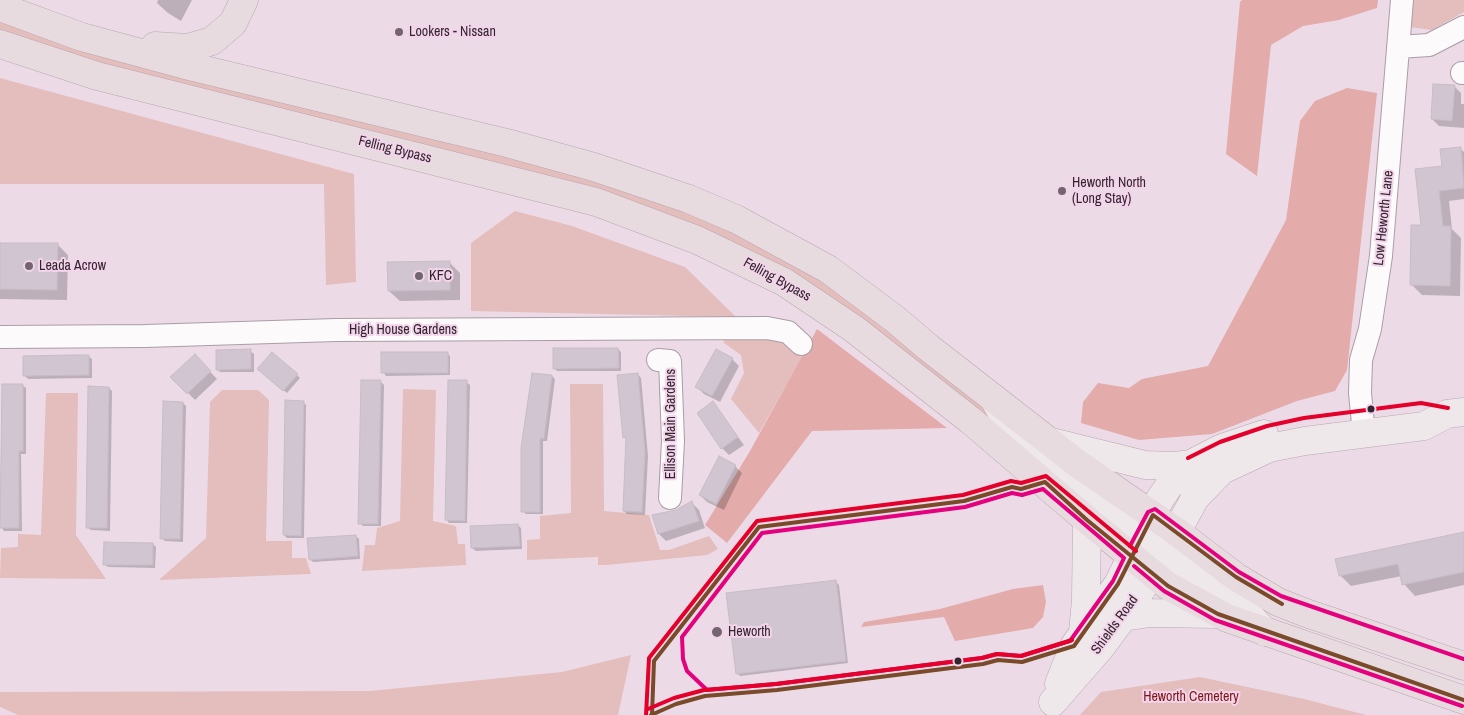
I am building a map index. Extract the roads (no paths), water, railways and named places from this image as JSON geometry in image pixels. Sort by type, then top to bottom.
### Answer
[{"type":"highway","points":[[82,37],[171,48],[201,45],[224,33],[233,24],[244,0]]},
{"type":"highway","points":[[0,8],[82,37],[202,70],[507,143],[594,167],[689,199],[736,219],[828,269],[895,319],[1078,464],[1177,532],[1236,577],[1278,602],[1464,666]]},
{"type":"highway","name":"Felling Bypass","points":[[0,44],[115,81],[596,202],[697,240],[784,282],[854,329],[970,420],[1087,520],[1147,556],[1168,586],[1223,616],[1464,700]]},
{"type":"highway","points":[[1223,616],[1254,646],[1276,656],[1349,676],[1407,679]]},
{"type":"main road","points":[[994,399],[1012,432],[1101,503],[1147,556],[1238,604],[1266,632]]},
{"type":"main road","points":[[1052,442],[1145,465],[1191,464],[1222,448],[1269,432],[1363,425],[1424,426],[1456,413]]},
{"type":"main road","name":"Shields Road","points":[[1049,709],[1064,668],[1083,633],[1118,584],[1147,556],[1177,532],[1195,498],[1222,470],[1269,448],[1363,425]]},
{"type":"main road","name":"Shields Road","points":[[1049,709],[1101,647],[1123,617],[1147,556],[1153,516],[1169,486],[1191,464]]},
{"type":"main road","points":[[1083,633],[1086,600],[1087,520]]},
{"type":"main road","points":[[1123,617],[1150,613],[1223,616]]},
{"type":"street","name":"Low Heworth Lane","points":[[1363,425],[1360,393],[1361,360],[1370,329],[1381,256],[1402,0]]},
{"type":"street","points":[[1398,47],[1429,45],[1464,27]]},
{"type":"street","name":"High House Gardens","points":[[0,337],[146,336],[336,330],[767,328],[788,332],[801,344]]},
{"type":"street","name":"Ellison Main Gardens","points":[[658,360],[670,361],[674,441],[670,498]]},
{"type":"place","name":"Lookers - Nissan","points":[[399,32]]},
{"type":"place","name":"Heworth North (Long Stay)","points":[[1062,191]]},
{"type":"place","name":"Leada Acrow","points":[[29,266]]},
{"type":"place","name":"KFC","points":[[419,276]]},
{"type":"place","name":"Heworth","points":[[717,632]]},
{"type":"park label","name":"Heworth Cemetery","points":[[1191,697]]}]
